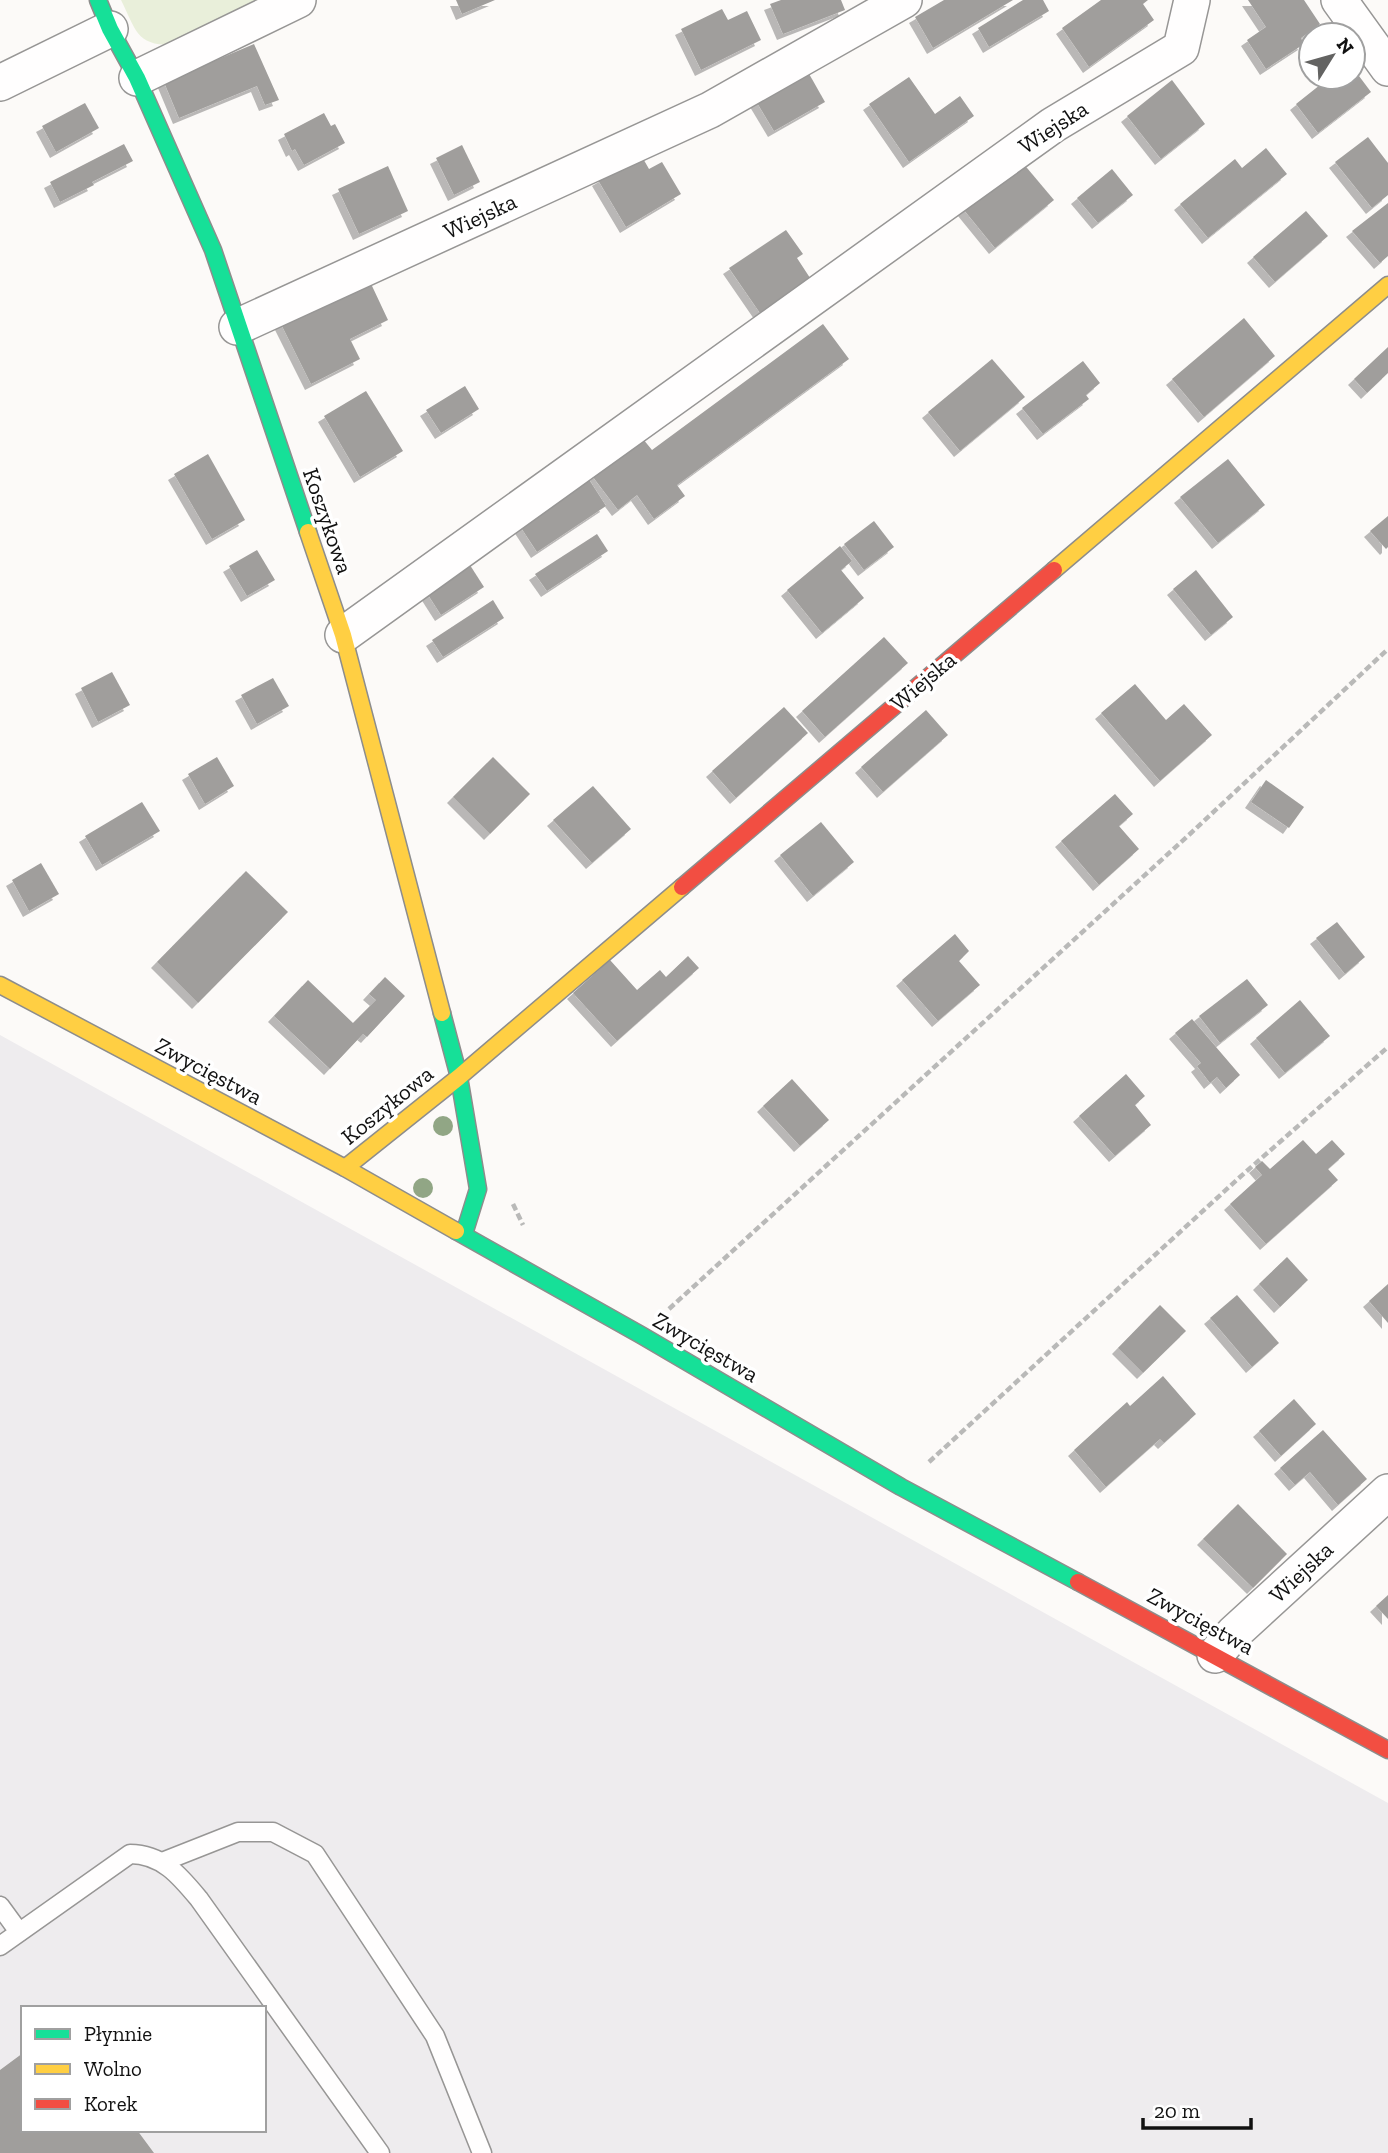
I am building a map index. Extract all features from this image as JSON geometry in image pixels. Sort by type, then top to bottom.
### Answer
[{"type":"street","points":[[137,78],[298,0]]},
{"type":"street","name":"Wiejska","points":[[237,327],[710,110],[904,0]]},
{"type":"street","name":"Wiejska","points":[[343,635],[1052,125],[1181,48],[1192,0]]},
{"type":"street","points":[[1339,0],[1388,68]]},
{"type":"street","points":[[0,83],[104,15]]},
{"type":"street","name":"Koszykowa","points":[[104,15],[137,78],[213,250],[343,635],[459,1077],[478,1189],[464,1234]]},
{"type":"street","name":"Wiejska","points":[[459,1077],[1388,285]]},
{"type":"street","name":"Zwycięstwa","points":[[0,985],[345,1168],[641,1335],[901,1487],[1388,1750]]},
{"type":"street","name":"Koszykowa","points":[[345,1168],[459,1077]]},
{"type":"street","name":"Wiejska","points":[[1215,1655],[1234,1633],[1388,1492]]},
{"type":"lane","points":[[162,1862],[238,1832],[273,1832],[315,1854],[435,2036],[482,2153]]},
{"type":"lane","points":[[0,1946],[130,1854],[146,1854],[162,1862],[182,1879],[199,1899],[380,2153]]},
{"type":"lane","points":[[0,1906],[19,1932]]},
{"type":"path","points":[[641,1335],[1191,833],[1388,649]]},
{"type":"path","points":[[901,1487],[1240,1177],[1388,1047]]},
{"type":"shaded area","points":[[0,1035],[1388,1803],[1388,2153],[0,2153]]},
{"type":"green space","points":[[121,0],[278,0],[174,45],[161,45],[144,39],[139,34]]},
{"type":"building","points":[[456,0],[495,0],[462,14]]},
{"type":"building","points":[[781,0],[841,0],[845,10],[783,34],[770,4]]},
{"type":"building","points":[[944,0],[1013,0],[933,48],[915,17]]},
{"type":"building","points":[[1023,0],[1043,0],[1049,11],[989,47],[978,28]]},
{"type":"building","points":[[1101,0],[1148,0],[1143,4],[1154,20],[1089,67],[1062,28]]},
{"type":"building","points":[[1248,0],[1304,0],[1318,21],[1297,21],[1297,49],[1266,69],[1247,40],[1266,27]]},
{"type":"building","points":[[722,9],[728,20],[747,11],[761,40],[701,70],[681,29]]},
{"type":"building","points":[[254,44],[279,100],[265,105],[257,86],[179,118],[164,82]]},
{"type":"building","points":[[808,72],[825,102],[774,131],[756,101]]},
{"type":"building","points":[[909,77],[935,114],[960,96],[974,116],[909,162],[869,104]]},
{"type":"building","points":[[1172,80],[1205,124],[1161,159],[1127,116]]},
{"type":"building","points":[[1367,87],[1371,92],[1318,133],[1296,104],[1312,91],[1367,91]]},
{"type":"building","points":[[85,103],[99,128],[56,152],[42,126]]},
{"type":"building","points":[[324,113],[331,126],[335,124],[345,143],[304,165],[295,149],[292,151],[284,134]]},
{"type":"building","points":[[1368,137],[1388,163],[1388,195],[1372,208],[1335,162]]},
{"type":"building","points":[[124,144],[133,161],[60,202],[50,182]]},
{"type":"building","points":[[462,145],[480,182],[454,195],[436,158]]},
{"type":"building","points":[[1266,148],[1287,174],[1208,238],[1180,204],[1235,159],[1242,168]]},
{"type":"building","points":[[641,155],[649,169],[662,162],[681,194],[626,227],[598,180]]},
{"type":"building","points":[[1022,162],[1054,200],[995,248],[964,210]]},
{"type":"building","points":[[388,166],[408,211],[359,234],[338,189]]},
{"type":"building","points":[[1112,169],[1133,195],[1098,223],[1077,198]]},
{"type":"building","points":[[1388,203],[1388,256],[1380,263],[1352,231]]},
{"type":"building","points":[[1306,211],[1328,236],[1275,282],[1253,257]]},
{"type":"building","points":[[786,230],[803,254],[797,258],[814,284],[799,286],[760,313],[729,268]]},
{"type":"building","points":[[365,271],[388,320],[350,339],[360,359],[311,384],[277,316]]},
{"type":"building","points":[[1244,318],[1275,356],[1204,417],[1172,379]]},
{"type":"building","points":[[823,324],[849,359],[677,485],[685,496],[654,519],[637,495],[618,510],[593,477],[643,439],[652,450]]},
{"type":"building","points":[[1388,347],[1388,373],[1367,393],[1354,379]]},
{"type":"building","points":[[992,359],[1025,397],[960,451],[928,412]]},
{"type":"building","points":[[1083,361],[1100,383],[1086,395],[1089,399],[1043,434],[1022,408]]},
{"type":"building","points":[[465,386],[479,409],[441,433],[426,410]]},
{"type":"building","points":[[366,391],[403,451],[360,477],[324,416]]},
{"type":"building","points":[[208,454],[245,520],[212,539],[174,474]]},
{"type":"building","points":[[1228,459],[1265,505],[1218,543],[1180,497]]},
{"type":"building","points":[[586,475],[606,506],[537,552],[516,520]]},
{"type":"building","points":[[1388,516],[1388,547],[1386,549],[1370,531]]},
{"type":"building","points":[[874,521],[894,547],[864,570],[844,544]]},
{"type":"building","points":[[597,534],[608,551],[547,591],[535,574]]},
{"type":"building","points":[[840,546],[852,561],[841,570],[864,598],[822,633],[787,590]]},
{"type":"building","points":[[257,550],[275,580],[247,596],[229,566]]},
{"type":"building","points":[[468,562],[484,587],[441,615],[425,590]]},
{"type":"building","points":[[1196,570],[1233,617],[1211,635],[1173,589]]},
{"type":"building","points":[[493,600],[504,618],[443,657],[432,640]]},
{"type":"building","points":[[884,637],[908,663],[825,737],[802,711]]},
{"type":"building","points":[[112,672],[130,705],[98,722],[81,688]]},
{"type":"building","points":[[273,678],[289,706],[257,724],[241,695]]},
{"type":"building","points":[[1135,684],[1166,720],[1184,704],[1212,735],[1160,781],[1101,713]]},
{"type":"building","points":[[784,707],[808,733],[736,798],[712,771]]},
{"type":"building","points":[[926,710],[948,735],[883,792],[861,767]]},
{"type":"building","points":[[217,757],[234,786],[205,804],[188,774]]},
{"type":"building","points":[[493,757],[530,794],[490,834],[453,797]]},
{"type":"building","points":[[1266,780],[1304,807],[1289,828],[1251,802]]},
{"type":"building","points":[[593,786],[631,829],[592,863],[553,820]]},
{"type":"building","points":[[1115,794],[1133,814],[1119,826],[1139,849],[1099,885],[1061,841]]},
{"type":"building","points":[[142,802],[160,831],[102,865],[85,836]]},
{"type":"building","points":[[821,822],[854,862],[813,896],[780,855]]},
{"type":"building","points":[[41,863],[59,894],[29,911],[12,880]]},
{"type":"building","points":[[246,871],[288,912],[198,1003],[157,962]]},
{"type":"building","points":[[1337,922],[1365,957],[1345,974],[1316,938]]},
{"type":"building","points":[[955,934],[969,951],[959,961],[980,985],[938,1021],[902,980]]},
{"type":"building","points":[[688,956],[699,968],[617,1041],[573,993],[610,960],[637,990],[660,970],[666,977]]},
{"type":"building","points":[[385,977],[405,996],[367,1037],[363,1034],[330,1069],[274,1016],[308,980],[353,1023],[376,1000],[369,994]]},
{"type":"building","points":[[1247,979],[1268,1005],[1220,1043],[1199,1016]]},
{"type":"building","points":[[1300,1000],[1330,1036],[1285,1073],[1256,1038]]},
{"type":"building","points":[[1192,1019],[1240,1075],[1226,1088],[1217,1077],[1210,1083],[1197,1066],[1201,1063],[1175,1033]]},
{"type":"building","points":[[1126,1074],[1145,1096],[1135,1105],[1151,1125],[1115,1156],[1079,1116]]},
{"type":"building","points":[[792,1079],[829,1120],[800,1146],[763,1106]]},
{"type":"building","points":[[1303,1140],[1316,1154],[1332,1140],[1345,1154],[1328,1169],[1338,1180],[1266,1244],[1230,1204],[1262,1175],[1255,1167],[1262,1161],[1270,1169]]},
{"type":"building","points":[[1287,1257],[1308,1280],[1280,1307],[1259,1284]]},
{"type":"building","points":[[1388,1284],[1388,1323],[1369,1301]]},
{"type":"building","points":[[1237,1295],[1279,1343],[1252,1367],[1210,1318]]},
{"type":"building","points":[[1160,1305],[1186,1331],[1143,1373],[1118,1348]]},
{"type":"building","points":[[1163,1376],[1196,1414],[1164,1443],[1160,1439],[1106,1487],[1074,1450],[1127,1402],[1130,1406]]},
{"type":"building","points":[[1294,1399],[1316,1424],[1281,1456],[1259,1431]]},
{"type":"building","points":[[1323,1430],[1367,1479],[1338,1505],[1310,1472],[1295,1485],[1280,1468]]},
{"type":"building","points":[[1238,1504],[1287,1554],[1253,1588],[1203,1539]]},
{"type":"building","points":[[1388,1595],[1388,1619],[1376,1606]]},
{"type":"building","points":[[21,2054],[21,2132],[138,2132],[154,2153],[0,2153],[0,2070]]},
{"type":"traffic: fast","points":[[98,0],[110,29],[137,78],[213,250],[308,532]]},
{"type":"traffic: fast","points":[[442,1013],[459,1077],[478,1189],[464,1234]]},
{"type":"traffic: fast","points":[[456,1231],[641,1335],[901,1487],[1078,1582]]},
{"type":"traffic: slow","points":[[1054,570],[1388,285]]},
{"type":"traffic: slow","points":[[308,532],[343,635],[442,1013]]},
{"type":"traffic: slow","points":[[345,1168],[459,1077],[682,887]]},
{"type":"traffic: slow","points":[[0,985],[345,1168],[456,1231]]},
{"type":"traffic: jam","points":[[682,887],[1054,570]]},
{"type":"traffic: jam","points":[[1078,1582],[1388,1750]]}]
